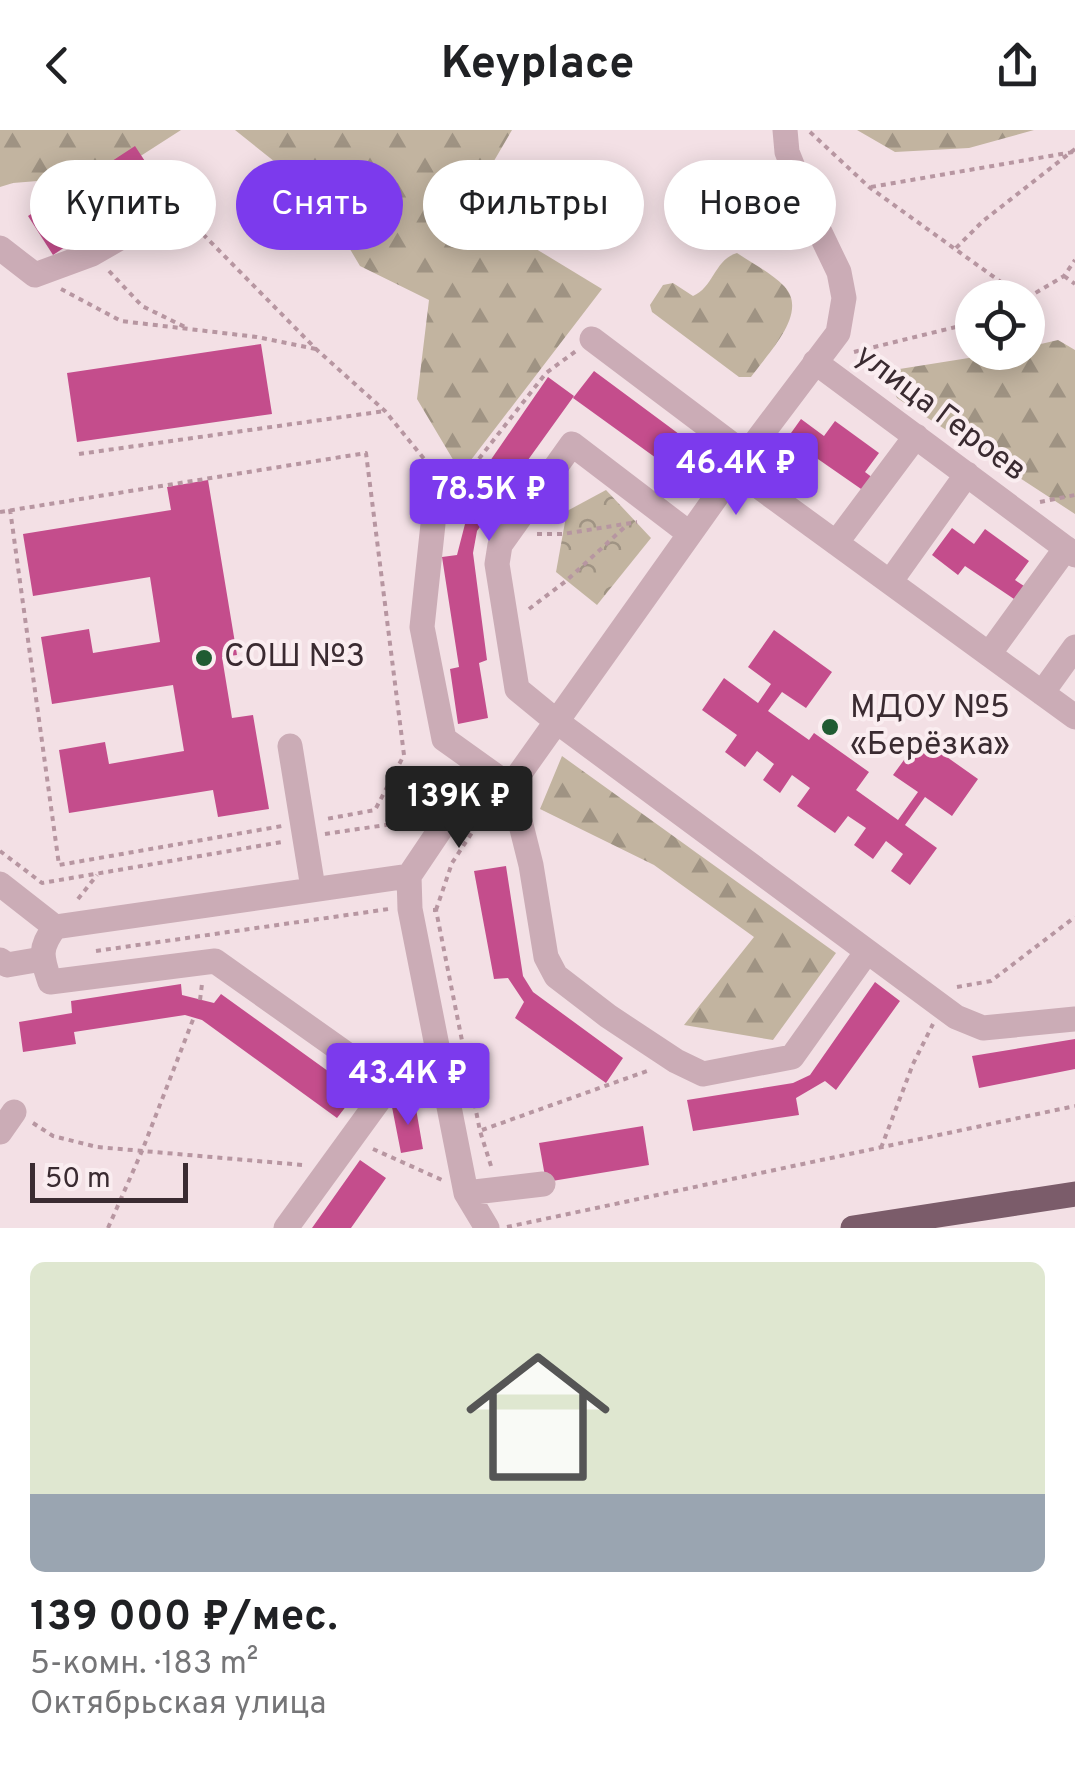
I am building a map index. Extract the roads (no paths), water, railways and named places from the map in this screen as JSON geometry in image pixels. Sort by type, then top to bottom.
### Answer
[{"type":"main road","points":[[852,1228],[1075,1194]]},
{"type":"street","name":"улица Героев","points":[[503,787],[515,780],[741,462],[838,333],[844,298],[839,272],[787,152],[785,130]]},
{"type":"street","points":[[0,248],[34,276],[99,250]]},
{"type":"street","points":[[592,339],[836,543],[1075,717]]},
{"type":"street","name":"улица Героев","points":[[815,362],[1070,551]]},
{"type":"street","points":[[836,543],[916,436]]},
{"type":"street","points":[[690,534],[572,444],[500,544],[497,564],[517,689],[556,722],[956,1017],[983,1028],[1075,1018]]},
{"type":"street","points":[[890,582],[967,474]]},
{"type":"street","points":[[433,524],[422,627],[444,739],[503,787],[520,817],[546,956],[556,976],[608,1016],[703,1074],[792,1057],[866,953]]},
{"type":"street","points":[[989,654],[1070,551]]},
{"type":"street","points":[[1042,693],[1075,647]]},
{"type":"street","points":[[290,746],[312,888]]},
{"type":"street","points":[[443,1079],[390,1085],[216,961],[50,982],[42,959],[44,941],[55,927],[409,876],[452,812],[503,787]]},
{"type":"street","points":[[409,876],[423,910],[443,1079],[466,1193],[498,1227]]},
{"type":"street","points":[[0,884],[55,927]]},
{"type":"street","points":[[4,962],[42,959]]},
{"type":"street","points":[[286,1228],[390,1085]]},
{"type":"street","points":[[466,1193],[543,1184]]},
{"type":"place","name":"СОШ №3","points":[[204,658]]},
{"type":"place","name":"МДОУ №5 «Берёзка»","points":[[830,727]]}]
